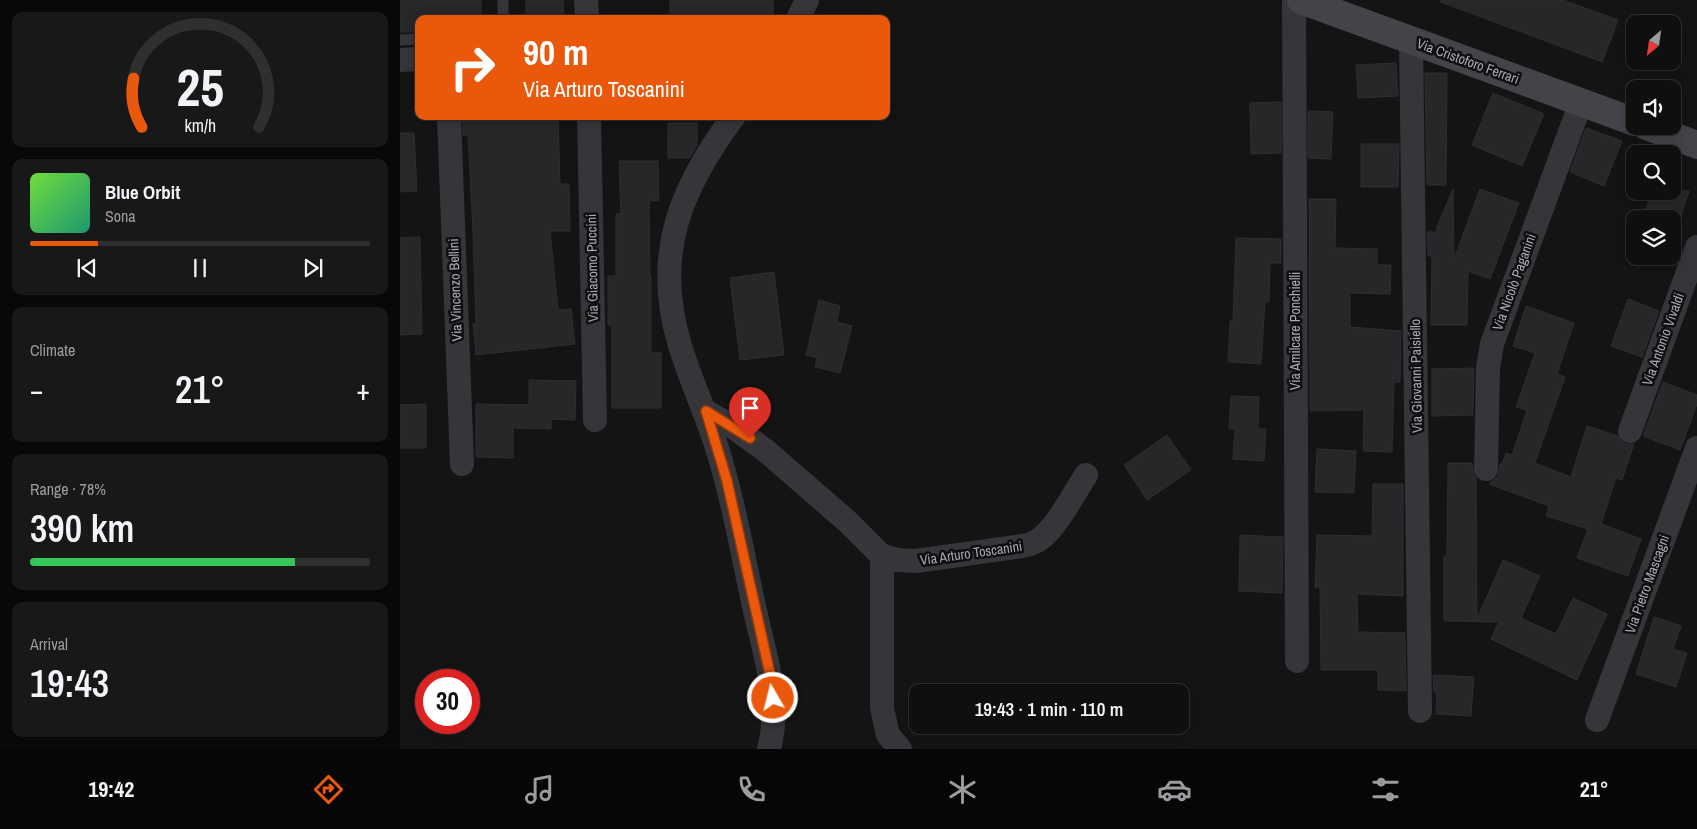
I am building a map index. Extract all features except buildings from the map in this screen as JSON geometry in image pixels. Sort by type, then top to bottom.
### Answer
[{"type":"main road","name":"Via Cristoforo Ferrari","points":[[1301,0],[1626,119]]},
{"type":"main road","points":[[1670,135],[1697,145]]},
{"type":"street","points":[[586,0],[587,15]]},
{"type":"street","points":[[800,15],[807,0]]},
{"type":"street","name":"Via Amilcare Ponchielli","points":[[1294,0],[1297,661]]},
{"type":"street","name":"Via Giovanni Paisiello","points":[[1411,40],[1420,711]]},
{"type":"street","points":[[400,60],[415,59]]},
{"type":"street","name":"Via Nicolò Paganini","points":[[1486,469],[1488,368],[1492,344],[1581,102]]},
{"type":"street","name":"Via Vincenzo Bellini","points":[[449,120],[462,464]]},
{"type":"street","name":"Via Giacomo Puccini","points":[[589,120],[595,420]]},
{"type":"street","points":[[731,120],[692,182],[677,217],[669,266],[670,294],[676,331],[706,411],[727,481],[770,674],[774,725],[769,749]]},
{"type":"street","name":"Via Antonio Vivaldi","points":[[1630,431],[1697,247]]},
{"type":"street","points":[[706,411],[741,432],[765,450],[848,522],[882,556],[882,708],[888,735],[900,749]]},
{"type":"street","name":"Via Pietro Mascagni","points":[[1597,720],[1697,448]]},
{"type":"street","name":"Via Arturo Toscanini","points":[[882,556],[898,560],[916,561],[1034,543],[1040,540],[1051,528],[1086,475]]},
{"type":"lane","points":[[503,0],[503,15]]},
{"type":"lane","points":[[400,40],[415,39]]},
{"type":"route","points":[[750,438],[706,411],[730,496],[770,674],[773,698]]}]
